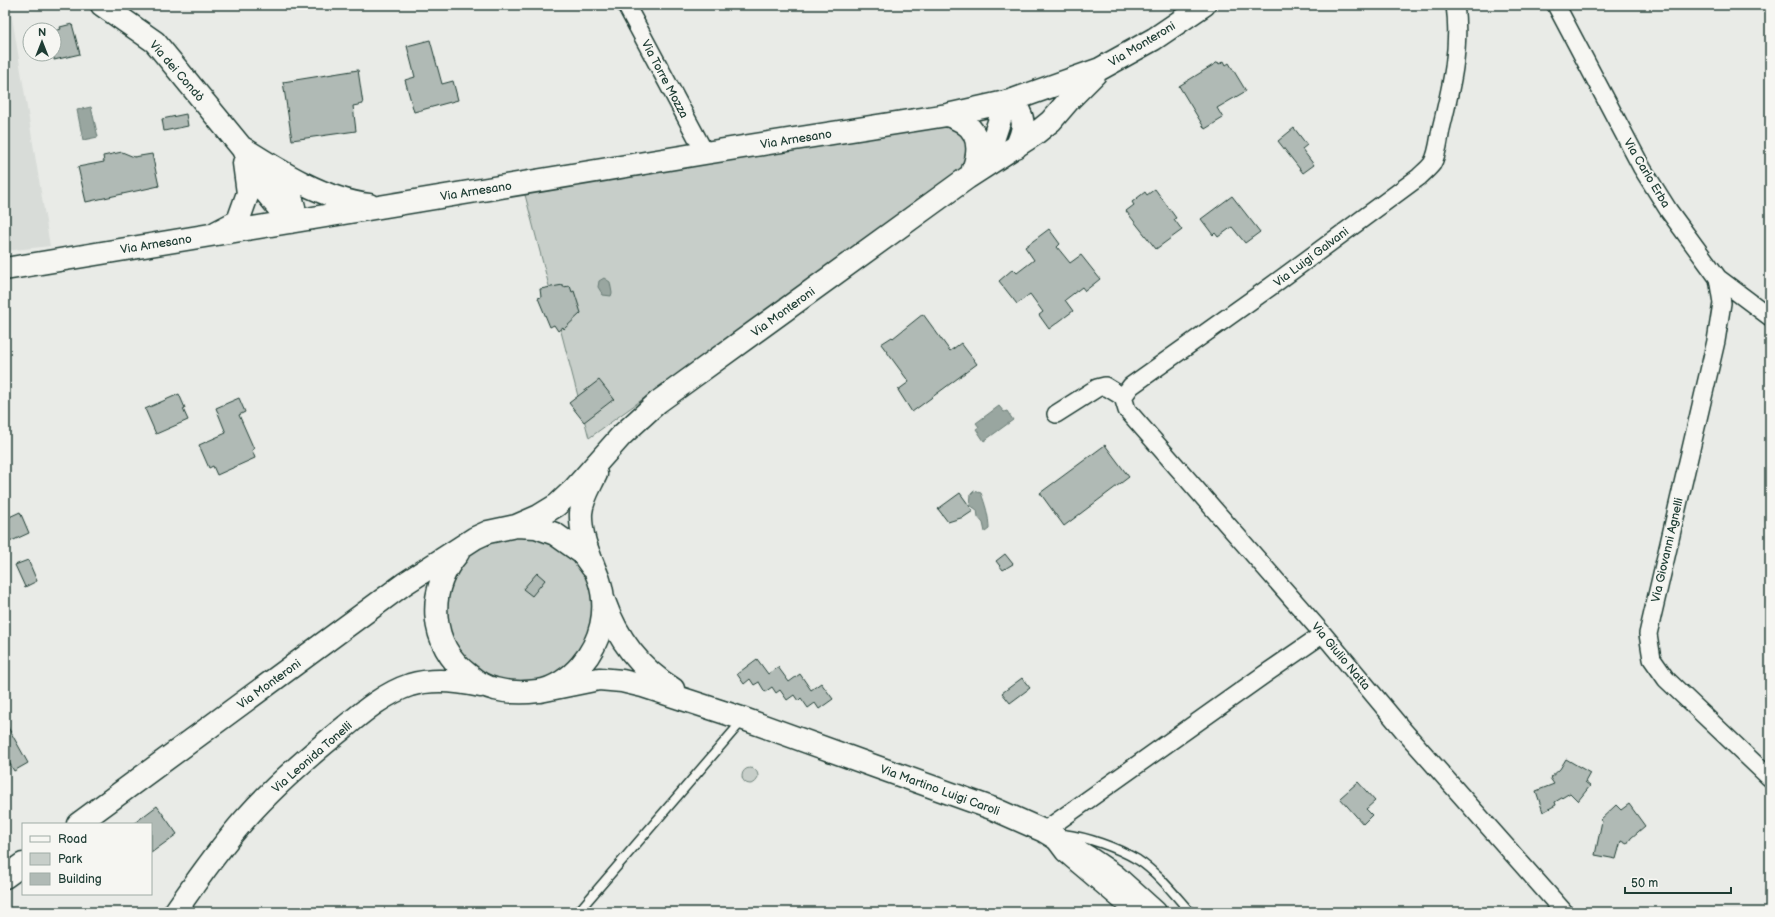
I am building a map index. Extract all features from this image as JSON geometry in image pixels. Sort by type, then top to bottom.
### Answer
[{"type":"main road","name":"Via dei Condò","points":[[102,5],[155,42],[242,148],[264,190],[290,222]]},
{"type":"main road","name":"Via Monteroni","points":[[947,115],[1010,101],[1100,69],[1154,39],[1204,5]]},
{"type":"main road","name":"Via Monteroni","points":[[79,823],[404,584],[475,538],[488,532],[516,526],[539,516],[557,505],[574,489],[640,418],[658,402],[970,173],[1016,147],[1051,121],[1077,91],[1100,69]]},
{"type":"main road","points":[[1010,101],[1017,108],[1022,120],[1022,135],[1016,147]]},
{"type":"main road","name":"Via Monteroni","points":[[970,173],[993,140],[1002,113],[1010,101]]},
{"type":"main road","points":[[947,115],[960,119],[970,128],[977,140],[978,151],[970,173]]},
{"type":"main road","name":"Via Arnesano","points":[[5,268],[384,207],[705,153],[947,115]]},
{"type":"main road","name":"Via dei Condò","points":[[242,148],[285,175],[322,191],[357,204],[384,207]]},
{"type":"main road","points":[[214,234],[238,221],[248,193],[242,148]]},
{"type":"main road","name":"Via Monteroni","points":[[592,567],[583,536],[581,513],[584,499],[606,453]]},
{"type":"main road","name":"Via Monteroni","points":[[463,547],[450,562],[441,579],[436,598],[436,618],[438,630],[448,654],[461,669],[476,681],[494,689],[518,693],[540,691],[559,683],[576,672],[589,656],[599,638],[603,618],[603,597],[599,581],[592,567],[582,553],[555,534],[536,527],[516,526]]},
{"type":"main road","name":"Via Martino Luigi Caroli","points":[[603,597],[610,619],[634,656],[648,671],[669,686],[704,706]]},
{"type":"main road","name":"Via Martino Luigi Caroli","points":[[540,691],[599,679],[622,681],[744,719],[994,809],[1050,835],[1114,875],[1155,912]]},
{"type":"main road","name":"Via Leonida Tonelli","points":[[175,912],[200,875],[246,818],[305,760],[337,733],[387,695],[410,685],[436,681],[463,682],[494,689]]},
{"type":"main road","points":[[1050,835],[1066,852],[1138,912]]},
{"type":"main road","points":[[5,877],[22,865]]},
{"type":"street","name":"Via Torre Mozza","points":[[626,5],[705,153]]},
{"type":"street","name":"Via Luigi Galvani","points":[[1123,397],[1130,386],[1270,287],[1419,177],[1432,164],[1448,101],[1456,51],[1458,26],[1455,5]]},
{"type":"street","name":"Via Carlo Erba","points":[[1556,5],[1652,185],[1718,278],[1770,317]]},
{"type":"street","name":"Via Giovanni Agnelli","points":[[1718,278],[1722,303],[1716,341],[1648,634],[1652,659],[1666,679],[1770,778]]},
{"type":"street","points":[[1056,414],[1097,388],[1105,386],[1123,397]]},
{"type":"street","name":"Via Giulio Natta","points":[[1123,397],[1127,410],[1323,634],[1403,730],[1564,912]]},
{"type":"street","points":[[1050,835],[1252,683],[1323,634]]},
{"type":"lane","points":[[578,912],[744,719]]},
{"type":"lane","points":[[1050,835],[1076,836],[1112,848],[1138,860],[1154,873],[1190,912]]},
{"type":"shaded area","points":[[5,5],[10,5],[50,246],[5,251]]},
{"type":"shaded area","points":[[91,107],[98,137],[83,140],[77,110]]},
{"type":"shaded area","points":[[604,278],[610,282],[612,293],[611,296],[603,295],[598,287],[599,281]]},
{"type":"shaded area","points":[[999,406],[1004,412],[1007,411],[1013,420],[984,441],[976,429],[979,427],[976,423]]},
{"type":"shaded area","points":[[974,491],[981,493],[986,510],[989,529],[985,532],[983,523],[978,517],[977,510],[970,505],[971,494]]},
{"type":"green space","points":[[947,122],[968,134],[965,164],[958,171],[589,438],[524,191]]},
{"type":"green space","points":[[527,535],[541,538],[561,547],[577,562],[582,568],[591,588],[594,609],[593,623],[585,644],[582,650],[567,666],[561,671],[541,680],[527,683],[513,683],[499,680],[479,671],[458,650],[447,623],[446,602],[449,588],[458,568],[479,547],[506,536]]},
{"type":"green space","points":[[750,768],[756,770],[758,776],[756,782],[750,784],[744,782],[742,776],[744,770]]},
{"type":"building","points":[[72,24],[80,54],[62,58],[62,26]]},
{"type":"building","points":[[430,40],[442,84],[453,81],[458,100],[414,112],[405,80],[415,77],[407,46]]},
{"type":"building","points":[[1224,61],[1226,65],[1229,63],[1246,91],[1217,108],[1223,118],[1205,129],[1179,86],[1218,62],[1219,64]]},
{"type":"building","points":[[358,70],[363,104],[353,106],[356,131],[292,140],[283,82]]},
{"type":"building","points":[[186,114],[188,126],[164,131],[162,119]]},
{"type":"building","points":[[1294,128],[1307,145],[1302,149],[1314,165],[1303,173],[1278,141]]},
{"type":"building","points":[[122,152],[134,157],[152,154],[159,186],[86,202],[78,167],[104,162],[103,156]]},
{"type":"building","points":[[1155,189],[1176,218],[1174,219],[1182,230],[1156,249],[1126,211],[1134,205],[1132,202],[1145,192],[1147,195]]},
{"type":"building","points":[[1232,196],[1260,232],[1245,243],[1232,227],[1218,237],[1215,233],[1213,235],[1201,219]]},
{"type":"building","points":[[1049,229],[1060,244],[1057,247],[1070,263],[1081,255],[1100,279],[1085,291],[1082,287],[1065,300],[1073,311],[1049,329],[1039,315],[1043,312],[1030,294],[1017,304],[999,281],[1013,269],[1017,273],[1034,260],[1025,247]]},
{"type":"building","points":[[563,285],[563,287],[570,286],[572,292],[574,291],[581,313],[564,329],[563,327],[558,331],[554,325],[550,327],[538,298],[541,297],[540,289]]},
{"type":"building","points":[[923,314],[950,351],[961,343],[977,364],[912,412],[898,390],[909,382],[881,344],[892,337],[893,338]]},
{"type":"building","points":[[599,380],[614,399],[584,422],[569,403]]},
{"type":"building","points":[[179,394],[188,420],[156,434],[145,409]]},
{"type":"building","points":[[239,398],[245,412],[239,415],[254,449],[252,450],[255,458],[217,475],[213,466],[209,468],[199,445],[226,433],[216,408]]},
{"type":"building","points":[[1105,445],[1129,477],[1064,526],[1040,493]]},
{"type":"building","points":[[960,493],[973,511],[964,517],[948,522],[938,509]]},
{"type":"building","points":[[20,512],[29,533],[5,544],[5,519]]},
{"type":"building","points":[[1005,554],[1013,564],[1003,570],[996,561]]},
{"type":"building","points":[[28,560],[37,581],[25,587],[15,565]]},
{"type":"building","points":[[537,573],[545,580],[532,596],[523,589]]},
{"type":"building","points":[[757,659],[768,674],[778,667],[789,682],[800,674],[811,690],[821,683],[833,699],[819,709],[815,703],[808,708],[801,698],[798,701],[794,695],[787,700],[780,690],[776,693],[772,687],[765,692],[759,682],[754,685],[750,679],[744,684],[737,674]]},
{"type":"building","points":[[1022,678],[1030,688],[1010,703],[1002,693]]},
{"type":"building","points":[[5,722],[28,763],[14,771],[5,755]]},
{"type":"building","points":[[1566,759],[1590,773],[1585,782],[1590,786],[1578,801],[1570,793],[1555,802],[1556,805],[1543,812],[1536,791],[1554,784],[1550,778],[1560,769]]},
{"type":"building","points":[[1358,782],[1375,801],[1366,809],[1372,815],[1363,824],[1340,798]]},
{"type":"building","points":[[1629,804],[1645,826],[1631,838],[1627,844],[1621,841],[1616,859],[1595,855],[1602,821],[1600,820],[1616,805],[1621,810]]},
{"type":"building","points":[[157,806],[177,834],[152,852],[152,823],[134,823]]}]
